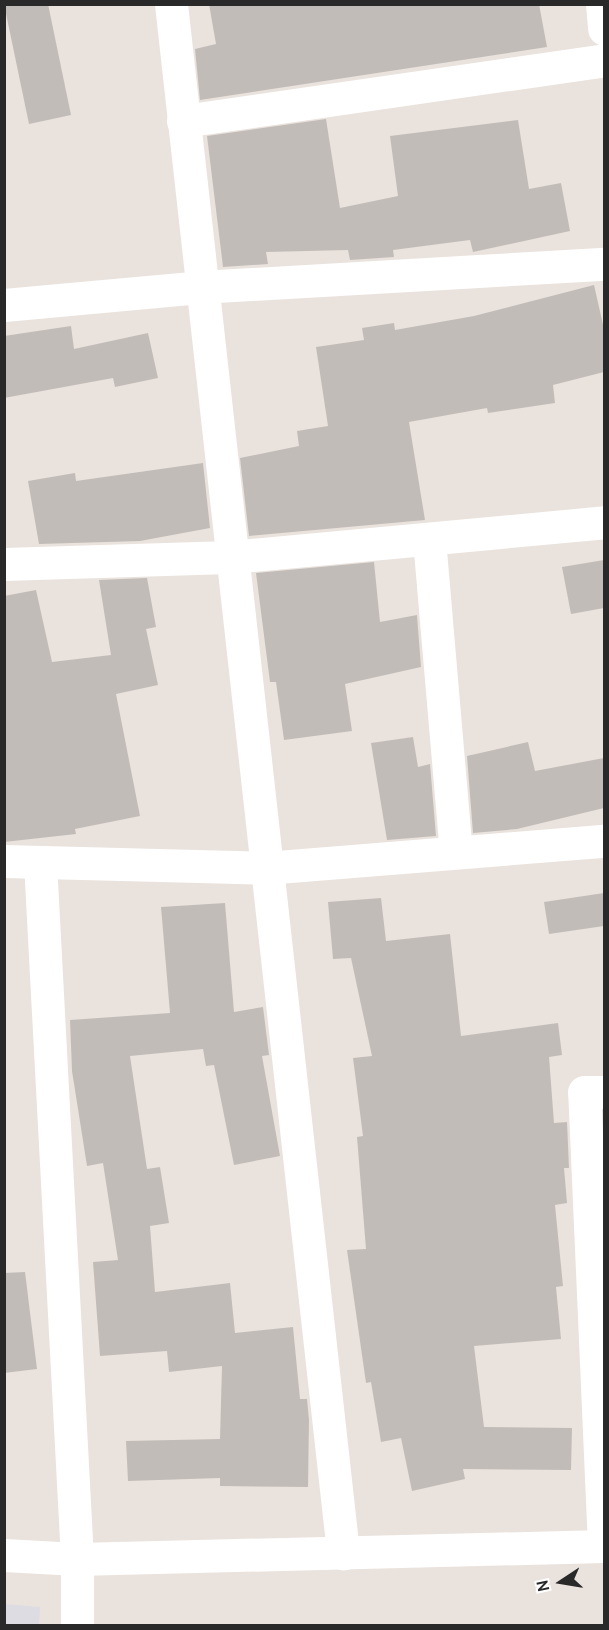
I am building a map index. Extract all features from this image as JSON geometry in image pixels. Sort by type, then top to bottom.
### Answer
[{"type":"street","points":[[171,4],[200,287],[343,1553]]},
{"type":"street","points":[[602,4],[604,29]]},
{"type":"street","points":[[183,121],[604,60]]},
{"type":"street","points":[[4,305],[200,287],[604,264]]},
{"type":"street","points":[[4,564],[230,557],[604,522]]},
{"type":"street","points":[[429,538],[456,852]]},
{"type":"street","points":[[4,861],[265,868],[604,841]]},
{"type":"street","points":[[40,862],[77,1559],[77,1626]]},
{"type":"street","points":[[4,1556],[77,1559],[604,1546],[584,1092],[604,1092]]},
{"type":"shaded area","points":[[5,1604],[40,1607],[39,1625],[5,1625]]},
{"type":"building","points":[[4,4],[48,4],[71,115],[29,124]]},
{"type":"building","points":[[209,4],[539,4],[547,47],[200,100],[195,49],[216,44]]},
{"type":"building","points":[[326,119],[340,208],[398,196],[390,136],[518,120],[529,189],[561,183],[570,231],[473,252],[470,240],[393,250],[394,257],[350,260],[348,250],[266,252],[268,264],[223,267],[207,136]]},
{"type":"building","points":[[594,285],[604,329],[604,372],[553,385],[555,403],[488,413],[487,408],[409,422],[425,520],[249,536],[240,458],[299,446],[297,431],[328,426],[316,347],[364,340],[362,328],[394,323],[395,330],[474,316]]},
{"type":"building","points":[[71,326],[74,349],[148,333],[158,378],[115,387],[113,378],[4,398],[4,336]]},
{"type":"building","points":[[203,463],[210,528],[140,541],[39,544],[28,481],[75,473],[76,481]]},
{"type":"building","points":[[604,560],[604,608],[571,614],[562,567]]},
{"type":"building","points":[[374,562],[380,622],[417,615],[421,667],[345,684],[352,731],[284,740],[276,682],[270,682],[256,573]]},
{"type":"building","points":[[147,578],[156,627],[146,629],[158,685],[116,694],[140,816],[75,829],[76,834],[4,842],[4,596],[36,590],[52,662],[111,655],[99,580]]},
{"type":"building","points":[[413,737],[418,767],[430,764],[436,836],[387,840],[371,743]]},
{"type":"building","points":[[528,742],[535,771],[604,758],[604,808],[517,829],[473,833],[467,756]]},
{"type":"building","points":[[604,893],[604,926],[549,934],[544,902]]},
{"type":"building","points":[[381,898],[386,941],[450,934],[461,1036],[558,1023],[562,1055],[549,1057],[554,1123],[567,1122],[569,1168],[564,1168],[567,1203],[555,1205],[563,1286],[556,1287],[561,1339],[474,1346],[484,1427],[572,1428],[571,1470],[463,1469],[465,1479],[412,1491],[401,1438],[381,1442],[371,1382],[366,1383],[347,1250],[366,1249],[357,1137],[363,1136],[353,1058],[372,1056],[351,958],[333,959],[328,902]]},
{"type":"building","points":[[225,903],[234,1012],[263,1007],[269,1055],[262,1056],[280,1156],[234,1165],[214,1065],[206,1066],[203,1049],[130,1056],[147,1169],[160,1167],[169,1223],[150,1226],[155,1292],[230,1283],[235,1333],[293,1327],[300,1399],[307,1399],[309,1420],[308,1487],[220,1486],[220,1478],[128,1481],[126,1441],[220,1439],[222,1366],[169,1372],[167,1351],[100,1356],[93,1262],[118,1260],[103,1163],[87,1166],[72,1071],[70,1020],[170,1013],[161,907]]},
{"type":"building","points":[[25,1272],[37,1369],[4,1373],[4,1273]]}]
